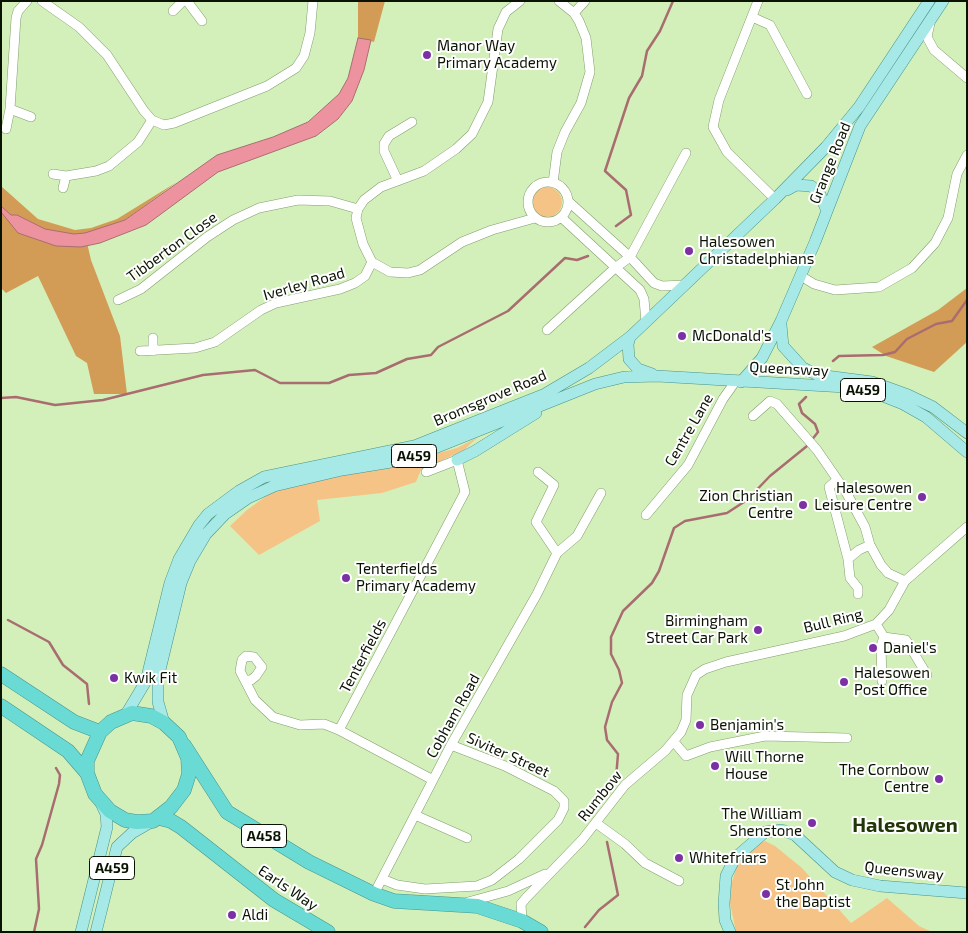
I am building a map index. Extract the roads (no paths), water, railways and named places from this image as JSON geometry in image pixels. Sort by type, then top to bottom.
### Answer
[{"type":"highway","points":[[1,674],[74,722],[100,732]]},
{"type":"highway","name":"A458","points":[[1,706],[68,751],[87,774],[100,801],[110,811],[125,820],[137,822],[156,820]]},
{"type":"highway","name":"A458","points":[[125,716],[132,713],[151,716],[164,723],[184,745],[222,806],[236,819],[309,862],[374,894],[394,901],[461,904],[496,911],[522,921],[540,932]]},
{"type":"highway","points":[[87,774],[87,761],[100,732],[125,716]]},
{"type":"highway","points":[[156,820],[178,799],[188,782],[189,766],[184,745]]},
{"type":"highway","name":"Earls Way","points":[[156,820],[171,820],[274,900],[328,932]]},
{"type":"main road","name":"Grange Road","points":[[778,196],[834,138],[859,107],[929,1]]},
{"type":"main road","name":"Grange Road","points":[[738,382],[762,358],[781,321],[827,212],[860,126],[943,1]]},
{"type":"main road","points":[[778,196],[796,185],[811,186],[819,192],[827,212]]},
{"type":"main road","name":"Bromsgrove Road","points":[[185,560],[195,531],[208,514],[239,491],[264,477],[414,446],[545,394],[589,368],[630,337],[778,196]]},
{"type":"main road","name":"Queensway","points":[[781,321],[783,346],[803,368],[818,375],[872,382],[908,395],[933,407],[967,433]]},
{"type":"main road","points":[[630,337],[628,344],[629,359],[638,369],[657,376]]},
{"type":"main road","name":"Bromsgrove Road","points":[[185,560],[225,514],[248,498],[274,486],[342,470],[391,462],[420,454],[553,400],[616,378],[657,376]]},
{"type":"main road","name":"Queensway","points":[[657,376],[844,387],[870,392],[903,404],[926,417],[967,452]]},
{"type":"main road","points":[[457,460],[475,451],[553,400]]},
{"type":"main road","name":"A459","points":[[125,716],[146,681],[170,582],[185,560]]},
{"type":"main road","name":"A459","points":[[164,723],[158,702],[158,678],[185,560]]},
{"type":"main road","name":"A459","points":[[81,932],[107,827],[106,814],[100,801]]},
{"type":"main road","name":"A459","points":[[96,932],[117,846],[132,832],[156,820]]},
{"type":"main road","name":"Queensway","points":[[730,932],[725,920],[724,884],[729,867],[735,858],[764,832],[782,830],[795,835],[835,872],[852,880],[880,886],[967,893]]},
{"type":"street","points":[[6,130],[10,109],[16,18],[18,11],[27,1]]},
{"type":"street","points":[[42,1],[79,27],[107,55],[144,111],[152,120],[164,124],[174,124],[267,86],[296,68],[304,56],[310,32],[313,1]]},
{"type":"street","points":[[172,11],[185,1],[202,21]]},
{"type":"street","points":[[553,183],[557,152],[565,132],[581,103],[590,72],[586,38],[574,13],[559,1]]},
{"type":"street","points":[[574,13],[585,1]]},
{"type":"street","points":[[758,1],[719,100],[713,127],[727,152],[778,196]]},
{"type":"street","points":[[518,2],[506,12],[498,29],[488,102],[472,134],[456,150],[436,164],[380,187],[364,200],[358,209],[356,218],[359,233],[372,262],[390,272],[408,273],[420,270],[462,242],[492,230],[535,218],[549,222],[561,217],[566,211],[568,202]]},
{"type":"street","points":[[752,17],[770,24],[807,94]]},
{"type":"street","points":[[932,18],[928,28],[930,44],[942,60],[967,78]]},
{"type":"street","points":[[10,109],[31,117]]},
{"type":"street","points":[[53,174],[66,176],[96,171],[109,166],[138,142],[152,120]]},
{"type":"street","points":[[398,181],[384,152],[384,144],[388,136],[412,122]]},
{"type":"street","points":[[547,330],[615,268],[630,257],[686,153]]},
{"type":"street","points":[[801,276],[814,284],[835,290],[879,287],[912,268],[936,243],[948,218],[957,174],[967,156]]},
{"type":"street","points":[[63,188],[66,176]]},
{"type":"street","points":[[535,218],[529,208],[529,196],[541,184],[553,183],[564,192],[568,202],[630,257],[654,283],[662,286],[685,285]]},
{"type":"street","name":"Tibberton Close","points":[[118,300],[141,289],[213,233],[233,220],[259,208],[298,200],[330,201],[358,209]]},
{"type":"street","points":[[561,217],[640,290],[644,299],[646,322]]},
{"type":"street","name":"Iverley Road","points":[[140,351],[195,348],[215,342],[260,310],[276,303],[340,290],[355,283],[365,276],[372,262]]},
{"type":"street","points":[[153,338],[153,351]]},
{"type":"street","name":"Centre Lane","points":[[646,514],[688,465],[723,399],[738,382]]},
{"type":"street","points":[[753,416],[770,401],[777,404],[817,450],[837,480],[865,527],[876,558],[888,572],[906,580]]},
{"type":"street","points":[[426,472],[457,460]]},
{"type":"street","name":"Tenterfields","points":[[339,730],[465,492],[457,460]]},
{"type":"street","points":[[538,472],[554,485],[536,522],[557,552],[577,536],[602,493]]},
{"type":"street","points":[[837,480],[829,487],[848,558],[850,578],[858,588],[858,594]]},
{"type":"street","name":"Bull Ring","points":[[674,742],[686,720],[687,695],[696,676],[705,669],[774,650],[844,636],[876,624],[889,610],[906,580],[967,527]]},
{"type":"street","points":[[848,558],[870,545]]},
{"type":"street","name":"Cobham Road","points":[[374,894],[451,745],[537,594],[557,552]]},
{"type":"street","points":[[876,624],[884,637]]},
{"type":"street","points":[[884,637],[906,640],[927,675]]},
{"type":"street","points":[[882,681],[881,646],[884,637]]},
{"type":"street","points":[[245,680],[255,700],[273,717],[300,725],[324,724],[339,730],[433,780]]},
{"type":"street","points":[[674,742],[686,756],[710,747],[765,736],[847,738]]},
{"type":"street","name":"Rumbow","points":[[461,904],[508,891],[550,871],[561,863],[629,781],[674,742]]},
{"type":"street","name":"Siviter Street","points":[[382,879],[397,885],[425,889],[477,886],[492,880],[519,859],[558,820],[564,808],[564,801],[554,791],[505,766],[451,745]]},
{"type":"street","points":[[415,815],[467,838]]},
{"type":"street","points":[[596,823],[645,863],[679,881]]},
{"type":"street","name":"Rumbow","points":[[522,921],[521,904],[550,871]]},
{"type":"waterway","points":[[616,226],[631,215],[626,190],[605,171],[629,98],[642,76],[647,51],[660,31],[673,1]]},
{"type":"waterway","points":[[1,398],[16,397],[55,405],[103,400],[203,375],[255,370],[280,383],[329,383],[349,375],[376,373],[407,359],[431,355],[438,347],[508,311],[565,258],[577,260],[588,256]]},
{"type":"waterway","points":[[833,361],[839,356],[883,355],[895,352],[907,339],[936,324],[952,321],[967,300]]},
{"type":"waterway","points":[[616,778],[618,754],[607,740],[605,727],[612,702],[622,683],[619,670],[611,654],[611,637],[623,611],[652,583],[659,571],[674,528],[685,521],[727,513],[747,500],[770,476],[807,446],[818,432],[815,424],[802,413],[799,404],[806,397]]},
{"type":"waterway","points":[[8,620],[49,642],[63,665],[87,684],[89,704]]},
{"type":"waterway","points":[[34,932],[39,909],[36,859],[42,845],[59,784],[60,775],[56,768]]},
{"type":"waterway","points":[[585,927],[599,910],[618,895],[607,842]]},
{"type":"place","name":"Manor Way Primary Academy","points":[[427,55]]},
{"type":"place","name":"Halesowen Christadelphians","points":[[689,251]]},
{"type":"place","name":"McDonald's","points":[[682,336]]},
{"type":"place","name":"Halesowen Leisure Centre","points":[[922,497]]},
{"type":"place","name":"Zion Christian Centre","points":[[803,505]]},
{"type":"place","name":"Tenterfields Primary Academy","points":[[346,578]]},
{"type":"place","name":"Birmingham Street Car Park","points":[[758,630]]},
{"type":"place","name":"Daniel's","points":[[873,648]]},
{"type":"place","name":"Kwik Fit","points":[[114,678]]},
{"type":"place","name":"Halesowen Post Office","points":[[844,682]]},
{"type":"place","name":"Benjamin's","points":[[700,725]]},
{"type":"place","name":"Will Thorne House","points":[[715,766]]},
{"type":"place","name":"The Cornbow Centre","points":[[939,779]]},
{"type":"place","name":"The William Shenstone","points":[[812,823]]},
{"type":"place","name":"Whitefriars","points":[[679,858]]},
{"type":"place","name":"St John the Baptist","points":[[766,894]]},
{"type":"place","name":"Aldi","points":[[232,915]]},
{"type":"district","name":"Halesowen","points":[[905,825]]}]
